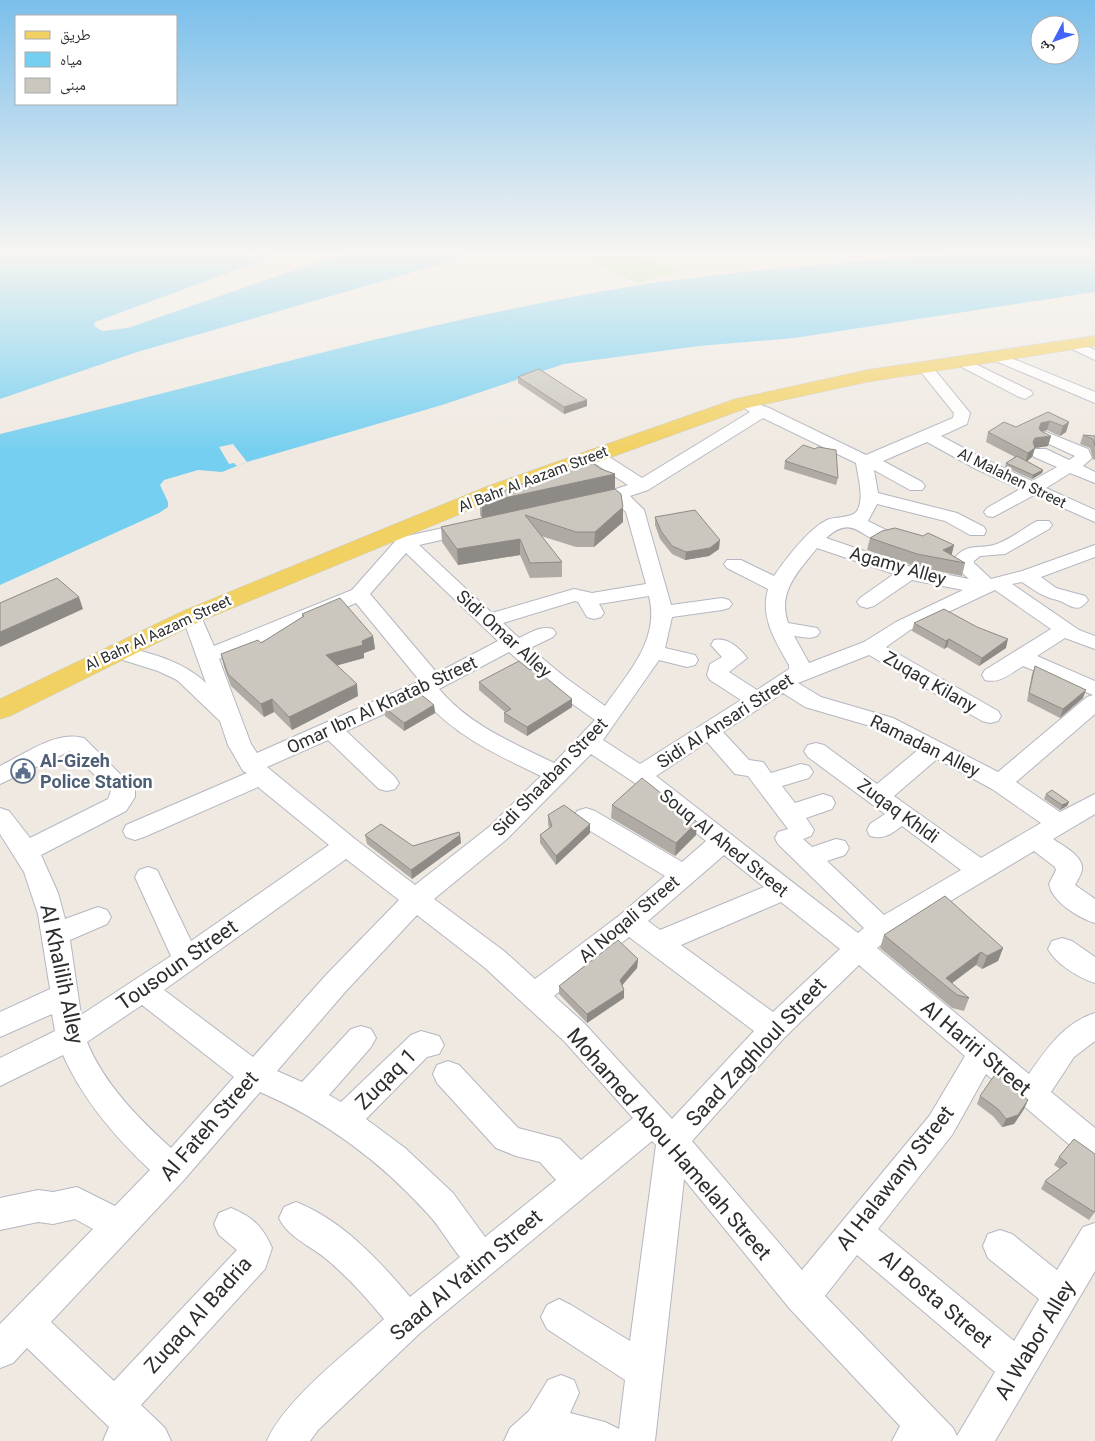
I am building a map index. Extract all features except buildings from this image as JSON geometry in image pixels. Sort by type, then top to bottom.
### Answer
[{"type":"main road","name":"Al Bahr Al Aazam Street","points":[[0,689],[179,602],[480,480],[721,393],[758,382],[829,367],[1095,328]]},
{"type":"main road","name":"Al Bahr Al Aazam Street","points":[[0,710],[117,651],[192,616],[496,491],[742,403],[825,384],[1085,343]]},
{"type":"street","points":[[1085,343],[1095,356]]},
{"type":"street","points":[[996,356],[1095,398]]},
{"type":"street","points":[[961,362],[1025,394]]},
{"type":"street","points":[[867,461],[956,424],[963,418],[925,367]]},
{"type":"street","points":[[742,403],[860,457],[916,486]]},
{"type":"street","points":[[591,502],[619,496],[642,486],[763,411]]},
{"type":"street","name":"Al Malahen Street","points":[[929,436],[1095,518]]},
{"type":"street","points":[[1043,445],[1070,467],[1095,478]]},
{"type":"street","points":[[594,455],[642,486]]},
{"type":"street","points":[[734,564],[778,586],[813,540],[834,523],[855,521],[865,513],[868,496],[867,461]]},
{"type":"street","points":[[993,512],[1070,467]]},
{"type":"street","name":"Sidi Shaaban Street","points":[[416,899],[498,833],[589,742],[608,719],[654,652],[663,612],[658,588],[635,510],[619,496]]},
{"type":"street","points":[[868,496],[951,517],[977,531]]},
{"type":"street","points":[[855,521],[883,536]]},
{"type":"street","points":[[208,656],[359,594],[405,542],[489,524]]},
{"type":"street","points":[[1043,524],[998,550],[975,551],[964,559],[965,565],[989,586],[1095,644]]},
{"type":"street","name":"Agamy Alley","points":[[813,540],[909,573],[989,586]]},
{"type":"street","name":"Sidi Omar Alley","points":[[405,542],[513,645],[558,683],[608,719]]},
{"type":"street","points":[[790,679],[871,647],[903,626],[989,586],[1026,576],[1095,551]]},
{"type":"street","points":[[867,602],[909,573]]},
{"type":"street","points":[[1026,576],[1054,595],[1058,593],[1074,602],[1078,600]]},
{"type":"street","name":"Sidi Al Ansari Street","points":[[640,775],[800,672],[800,665],[779,628],[774,606],[778,586]]},
{"type":"street","points":[[488,621],[574,595],[580,595],[591,607],[658,588]]},
{"type":"street","points":[[359,594],[430,685],[437,703],[452,718],[472,731],[556,774]]},
{"type":"street","points":[[663,612],[722,604]]},
{"type":"street","name":"Mohamed Abou Hamelah Street","points":[[192,616],[240,745],[256,770],[346,846],[494,959],[574,1032],[663,1130],[802,1297],[926,1436]]},
{"type":"street","points":[[779,628],[810,632]]},
{"type":"street","points":[[993,674],[1065,629]]},
{"type":"street","points":[[513,645],[546,633]]},
{"type":"street","name":"Omar Ibn Al Khatab Street","points":[[256,770],[331,730],[513,645]]},
{"type":"street","points":[[721,645],[736,658],[718,669],[718,675],[757,700]]},
{"type":"street","name":"Zuqaq Kilany","points":[[871,647],[990,716]]},
{"type":"street","name":"Mohamed Abou Hamelah Street","points":[[117,651],[166,666],[185,675],[230,719]]},
{"type":"street","points":[[654,652],[687,660]]},
{"type":"street","points":[[1026,654],[1077,671]]},
{"type":"street","points":[[1026,654],[1095,689]]},
{"type":"street","name":"Ramadan Alley","points":[[790,679],[812,702],[885,723],[1000,783],[1060,824]]},
{"type":"street","points":[[1000,783],[1095,702]]},
{"type":"street","points":[[331,730],[387,783]]},
{"type":"street","points":[[709,730],[743,768],[755,768],[793,828],[808,858],[882,929]]},
{"type":"street","name":"Souq Al Ahed Street","points":[[589,742],[640,775],[722,842],[858,948]]},
{"type":"street","points":[[0,776],[65,743],[76,743],[123,790],[123,797],[117,805],[27,851]]},
{"type":"street","points":[[878,796],[935,748]]},
{"type":"street","name":"Zuqaq Khldi","points":[[816,751],[980,871]]},
{"type":"street","points":[[136,831],[256,770]]},
{"type":"street","points":[[766,783],[800,772]]},
{"type":"street","name":"Saad Zaghloul Street","points":[[636,1441],[644,1371],[663,1130],[858,948],[882,929],[1036,840],[1095,803]]},
{"type":"street","points":[[793,828],[824,804]]},
{"type":"street","points":[[879,830],[903,814]]},
{"type":"street","name":"Al Khalilih Alley","points":[[0,816],[27,851],[37,868],[55,935],[71,1037],[87,1072],[110,1106],[138,1139],[172,1170]]},
{"type":"street","points":[[586,817],[682,874]]},
{"type":"street","points":[[1036,840],[1067,862],[1069,870],[1062,884],[1063,890],[1095,913]]},
{"type":"street","name":"Al Noqali Street","points":[[534,996],[628,922],[682,874],[722,842]]},
{"type":"street","name":"Tousoun Street","points":[[0,1073],[71,1037],[143,990],[346,846]]},
{"type":"street","points":[[808,858],[836,848]]},
{"type":"street","points":[[148,877],[186,960]]},
{"type":"street","points":[[658,943],[783,890]]},
{"type":"street","name":"Al Fateh Street","points":[[0,1350],[172,1170],[336,982],[416,899]]},
{"type":"street","points":[[55,935],[98,917]]},
{"type":"street","points":[[628,922],[774,1028]]},
{"type":"street","name":"Al Hariri Street","points":[[858,948],[1095,1147]]},
{"type":"street","points":[[1062,950],[1095,972]]},
{"type":"street","points":[[143,990],[254,1075],[307,1098],[344,1120],[394,1158],[441,1204],[482,1260]]},
{"type":"street","points":[[0,1025],[65,995]]},
{"type":"street","points":[[1032,1095],[1064,1048],[1095,1025]]},
{"type":"street","points":[[307,1098],[361,1038]]},
{"type":"street","name":"Zuqaq 1","points":[[344,1120],[421,1044],[429,1045]]},
{"type":"street","name":"Al Halawany Street","points":[[802,1297],[942,1125],[982,1054]]},
{"type":"street","points":[[448,1074],[507,1138],[516,1142],[549,1149],[579,1181]]},
{"type":"street","name":"Saad Al Yatim Street","points":[[286,1441],[305,1417],[408,1321],[579,1181],[663,1130]]},
{"type":"street","points":[[0,1214],[38,1206],[53,1208],[76,1202],[119,1226]]},
{"type":"street","points":[[296,1218],[337,1246],[374,1280],[408,1321]]},
{"type":"street","name":"Zuqaq Al Badria","points":[[131,1429],[253,1257],[255,1248],[252,1241],[230,1224]]},
{"type":"street","name":"Al Bosta Street","points":[[854,1231],[1018,1368]]},
{"type":"street","name":"Al Wabor Alley","points":[[974,1441],[1095,1239]]},
{"type":"street","points":[[1000,1246],[1062,1295]]},
{"type":"street","points":[[559,1317],[644,1371]]},
{"type":"street","points":[[26,1323],[131,1429]]},
{"type":"street","points":[[561,1393],[533,1433],[605,1441]]},
{"type":"water","points":[[0,318],[105,318],[95,322],[94,326],[102,331],[128,328],[156,318],[254,318],[137,352],[0,399]]},
{"type":"water","points":[[467,318],[923,318],[794,338],[699,346],[564,364],[442,405],[247,462],[222,472],[198,470],[164,480],[160,485],[168,502],[168,507],[159,513],[0,585],[0,434]]},
{"type":"pier","points":[[233,444],[247,462],[237,466],[234,463],[229,464],[219,447]]},
{"type":"place","name":"Al-Gizeh Police Station","points":[[23,771]]}]
